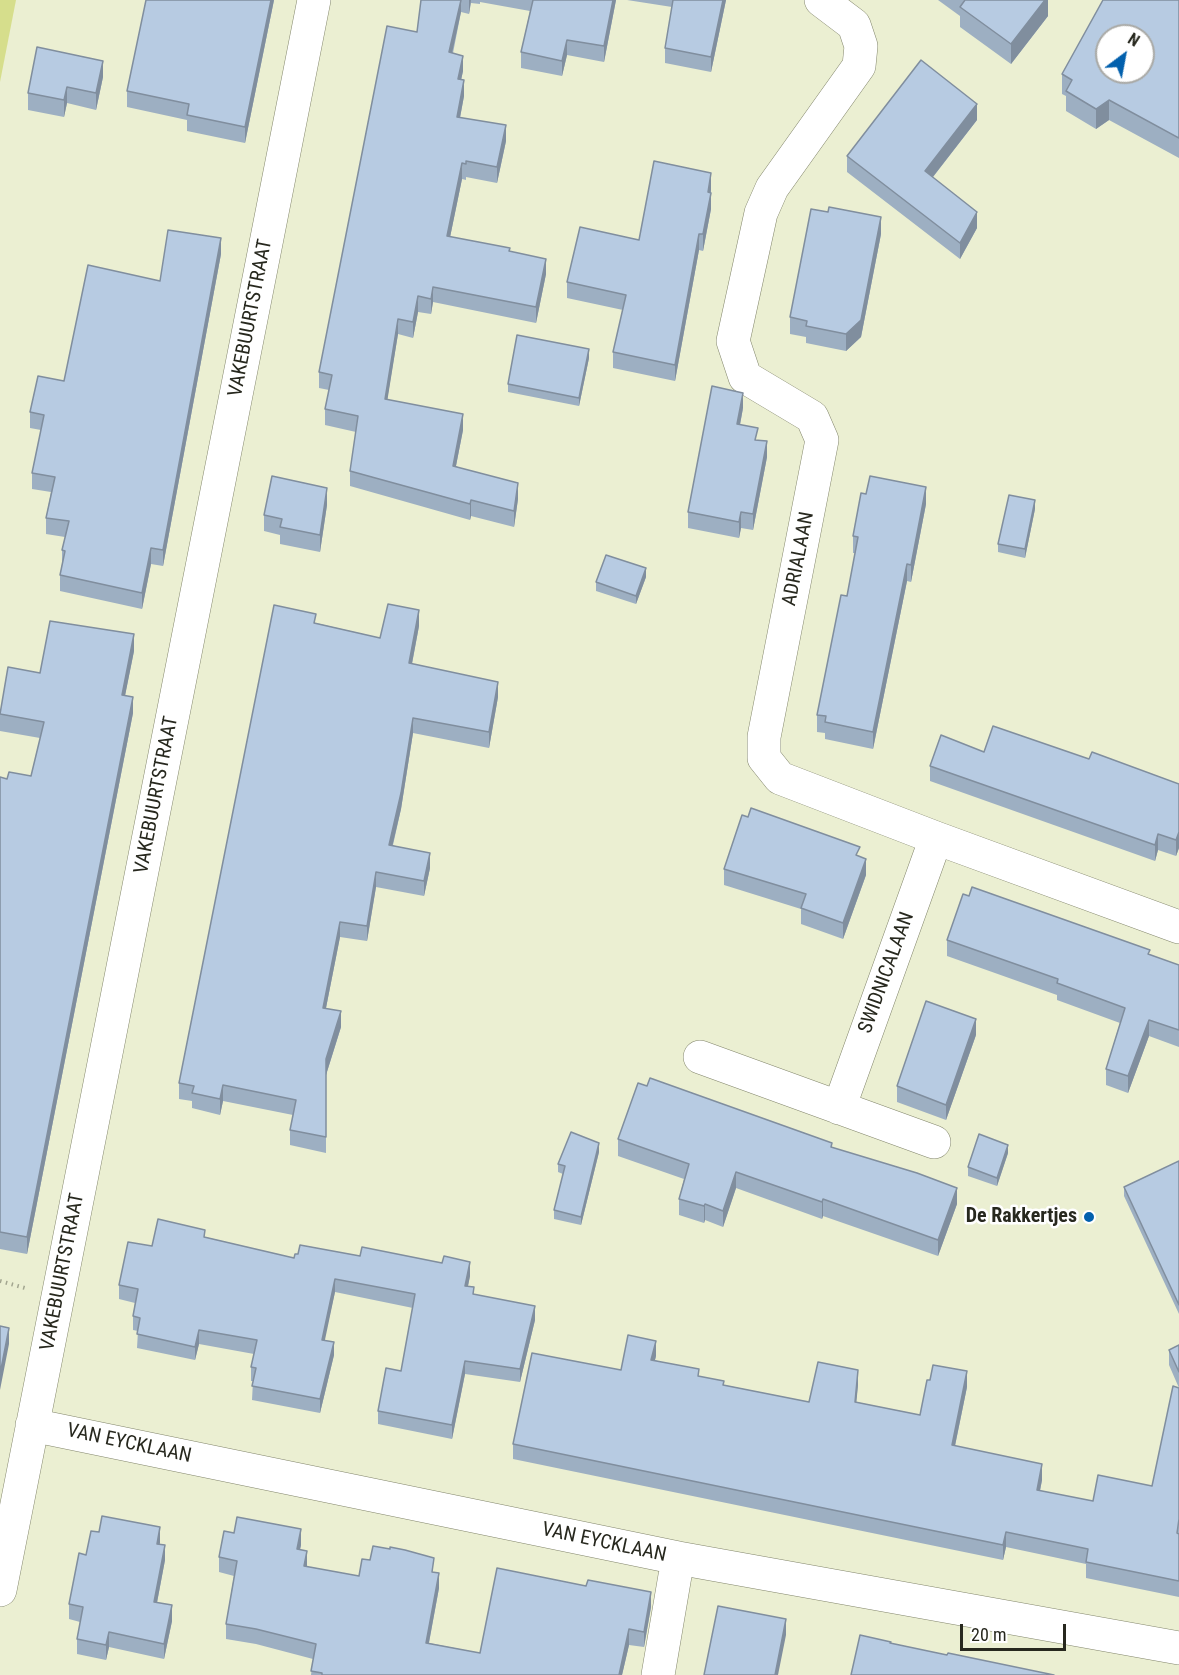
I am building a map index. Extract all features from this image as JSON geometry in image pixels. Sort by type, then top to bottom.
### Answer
[{"type":"street","name":"VAKEBUURTSTRAAT","points":[[0,1590],[314,0]]},
{"type":"street","name":"ADRIALAAN","points":[[821,0],[854,25],[861,46],[859,66],[772,188],[761,213],[733,341],[744,377],[812,417],[822,440],[764,737],[764,759],[780,778],[1179,927]]},
{"type":"street","name":"SWIDNICALAAN","points":[[839,1108],[936,838]]},
{"type":"street","points":[[700,1057],[934,1142]]},
{"type":"street","name":"VAN EYCKLAAN","points":[[32,1425],[678,1558],[1179,1648]]},
{"type":"street","points":[[658,1675],[678,1558]]},
{"type":"green space","points":[[0,0],[16,0],[0,82]]},
{"type":"building","points":[[146,0],[271,0],[245,127],[187,115],[189,104],[127,91]]},
{"type":"building","points":[[421,0],[461,0],[449,52],[463,56],[458,79],[464,80],[457,117],[506,125],[497,167],[466,161],[466,164],[462,163],[447,236],[510,248],[509,251],[546,259],[536,307],[433,287],[431,299],[418,296],[413,322],[398,319],[385,399],[463,414],[453,466],[518,483],[514,511],[471,500],[470,504],[350,471],[358,416],[325,409],[332,375],[319,372],[387,26],[417,32]]},
{"type":"building","points":[[533,0],[613,0],[604,46],[567,40],[562,61],[521,52]]},
{"type":"building","points":[[673,0],[723,0],[711,57],[665,48]]},
{"type":"building","points":[[965,0],[1045,0],[1011,44],[960,7]]},
{"type":"building","points":[[1103,0],[1179,0],[1179,138],[1109,100],[1096,109],[1066,91],[1072,80],[1062,74]]},
{"type":"building","points":[[37,47],[103,61],[96,93],[67,87],[64,100],[28,93]]},
{"type":"building","points":[[921,60],[977,104],[925,171],[977,212],[960,243],[847,156]]},
{"type":"building","points":[[654,161],[711,173],[708,192],[711,193],[703,234],[699,234],[675,365],[613,352],[626,295],[567,282],[580,227],[639,240]]},
{"type":"building","points":[[829,207],[881,217],[861,320],[846,334],[806,326],[807,321],[790,317],[811,209],[828,212]]},
{"type":"building","points":[[168,230],[221,238],[163,550],[151,548],[142,593],[60,575],[65,551],[62,550],[69,521],[46,518],[55,477],[32,473],[44,415],[30,412],[38,376],[64,381],[88,265],[160,281]]},
{"type":"building","points":[[517,335],[589,349],[579,398],[508,384]]},
{"type":"building","points":[[712,386],[743,393],[737,424],[758,428],[755,440],[767,441],[753,514],[741,512],[739,522],[688,512]]},
{"type":"building","points":[[272,476],[327,488],[320,535],[280,527],[282,519],[264,515]]},
{"type":"building","points":[[870,476],[926,487],[911,565],[907,564],[873,732],[825,722],[826,716],[817,715],[841,595],[847,596],[858,537],[853,536],[861,493],[866,494]]},
{"type":"building","points":[[1009,495],[1035,500],[1025,549],[998,544]]},
{"type":"building","points":[[606,555],[646,568],[636,596],[596,582]]},
{"type":"building","points":[[388,604],[419,610],[409,663],[498,682],[489,732],[413,718],[401,793],[389,845],[430,853],[424,881],[376,872],[367,926],[340,922],[323,1008],[341,1011],[326,1059],[326,1137],[290,1130],[296,1100],[223,1085],[220,1099],[192,1093],[194,1086],[179,1083],[274,605],[316,614],[314,623],[380,638]]},
{"type":"building","points":[[50,621],[134,634],[122,695],[133,697],[27,1237],[0,1232],[0,777],[7,779],[9,772],[31,776],[44,722],[0,714],[8,667],[40,673]]},
{"type":"building","points":[[993,726],[1089,759],[1092,752],[1179,784],[1179,832],[1176,840],[1158,834],[1155,845],[930,766],[941,735],[984,752]]},
{"type":"building","points":[[751,808],[860,847],[856,855],[866,859],[843,923],[801,908],[806,894],[724,869],[742,815],[748,817]]},
{"type":"building","points":[[972,887],[1150,950],[1148,954],[1179,965],[1179,1030],[1149,1020],[1128,1076],[1106,1069],[1125,1008],[1057,983],[1058,979],[947,940],[963,894],[969,896]]},
{"type":"building","points":[[926,1001],[976,1019],[946,1105],[897,1086]]},
{"type":"building","points":[[650,1078],[832,1143],[831,1147],[917,1173],[957,1188],[938,1240],[823,1199],[822,1202],[736,1172],[723,1211],[705,1204],[704,1206],[679,1199],[689,1164],[618,1139],[638,1083],[647,1086]]},
{"type":"building","points":[[571,1132],[599,1143],[581,1217],[554,1210],[565,1166],[558,1164]]},
{"type":"building","points":[[979,1134],[1008,1145],[997,1178],[968,1167]]},
{"type":"building","points":[[1179,1161],[1179,1305],[1124,1187]]},
{"type":"building","points":[[158,1219],[205,1230],[204,1237],[294,1258],[295,1254],[298,1254],[300,1245],[360,1256],[362,1247],[442,1263],[444,1256],[470,1262],[465,1286],[474,1287],[473,1294],[535,1306],[520,1369],[465,1361],[452,1425],[378,1411],[386,1368],[401,1371],[415,1294],[335,1279],[322,1340],[334,1342],[320,1399],[252,1386],[256,1368],[251,1367],[257,1340],[199,1330],[195,1347],[137,1334],[140,1318],[133,1316],[138,1289],[119,1285],[128,1242],[152,1246]]},
{"type":"building","points":[[0,1326],[9,1328],[0,1374]]},
{"type":"building","points":[[628,1335],[656,1341],[651,1360],[699,1369],[698,1376],[724,1381],[723,1385],[809,1402],[818,1362],[858,1370],[855,1402],[920,1415],[927,1380],[930,1380],[933,1365],[967,1371],[952,1445],[1042,1464],[1037,1490],[1093,1501],[1098,1475],[1152,1486],[1173,1386],[1179,1388],[1179,1519],[1177,1533],[1179,1534],[1179,1581],[1086,1562],[1088,1549],[1006,1532],[1003,1545],[513,1444],[532,1353],[621,1370]]},
{"type":"building","points":[[1179,1345],[1179,1372],[1169,1350]]},
{"type":"building","points":[[102,1516],[160,1527],[157,1544],[165,1545],[154,1602],[172,1605],[164,1644],[109,1632],[106,1645],[77,1639],[83,1607],[69,1604],[79,1553],[86,1555],[91,1531],[99,1532]]},
{"type":"building","points":[[237,1517],[301,1529],[297,1549],[307,1551],[304,1566],[359,1576],[362,1559],[370,1560],[373,1546],[390,1549],[390,1547],[434,1558],[432,1572],[439,1573],[426,1643],[480,1653],[497,1568],[586,1586],[588,1580],[651,1592],[644,1632],[629,1629],[619,1675],[322,1675],[322,1673],[311,1671],[316,1644],[226,1624],[237,1561],[219,1557],[224,1531],[234,1533]]},
{"type":"building","points":[[718,1606],[786,1619],[775,1675],[704,1675]]},
{"type":"building","points":[[860,1635],[947,1655],[948,1653],[1054,1675],[851,1675]]},
{"type":"place","name":"De Rakkertjes","points":[[1089,1217]]}]
